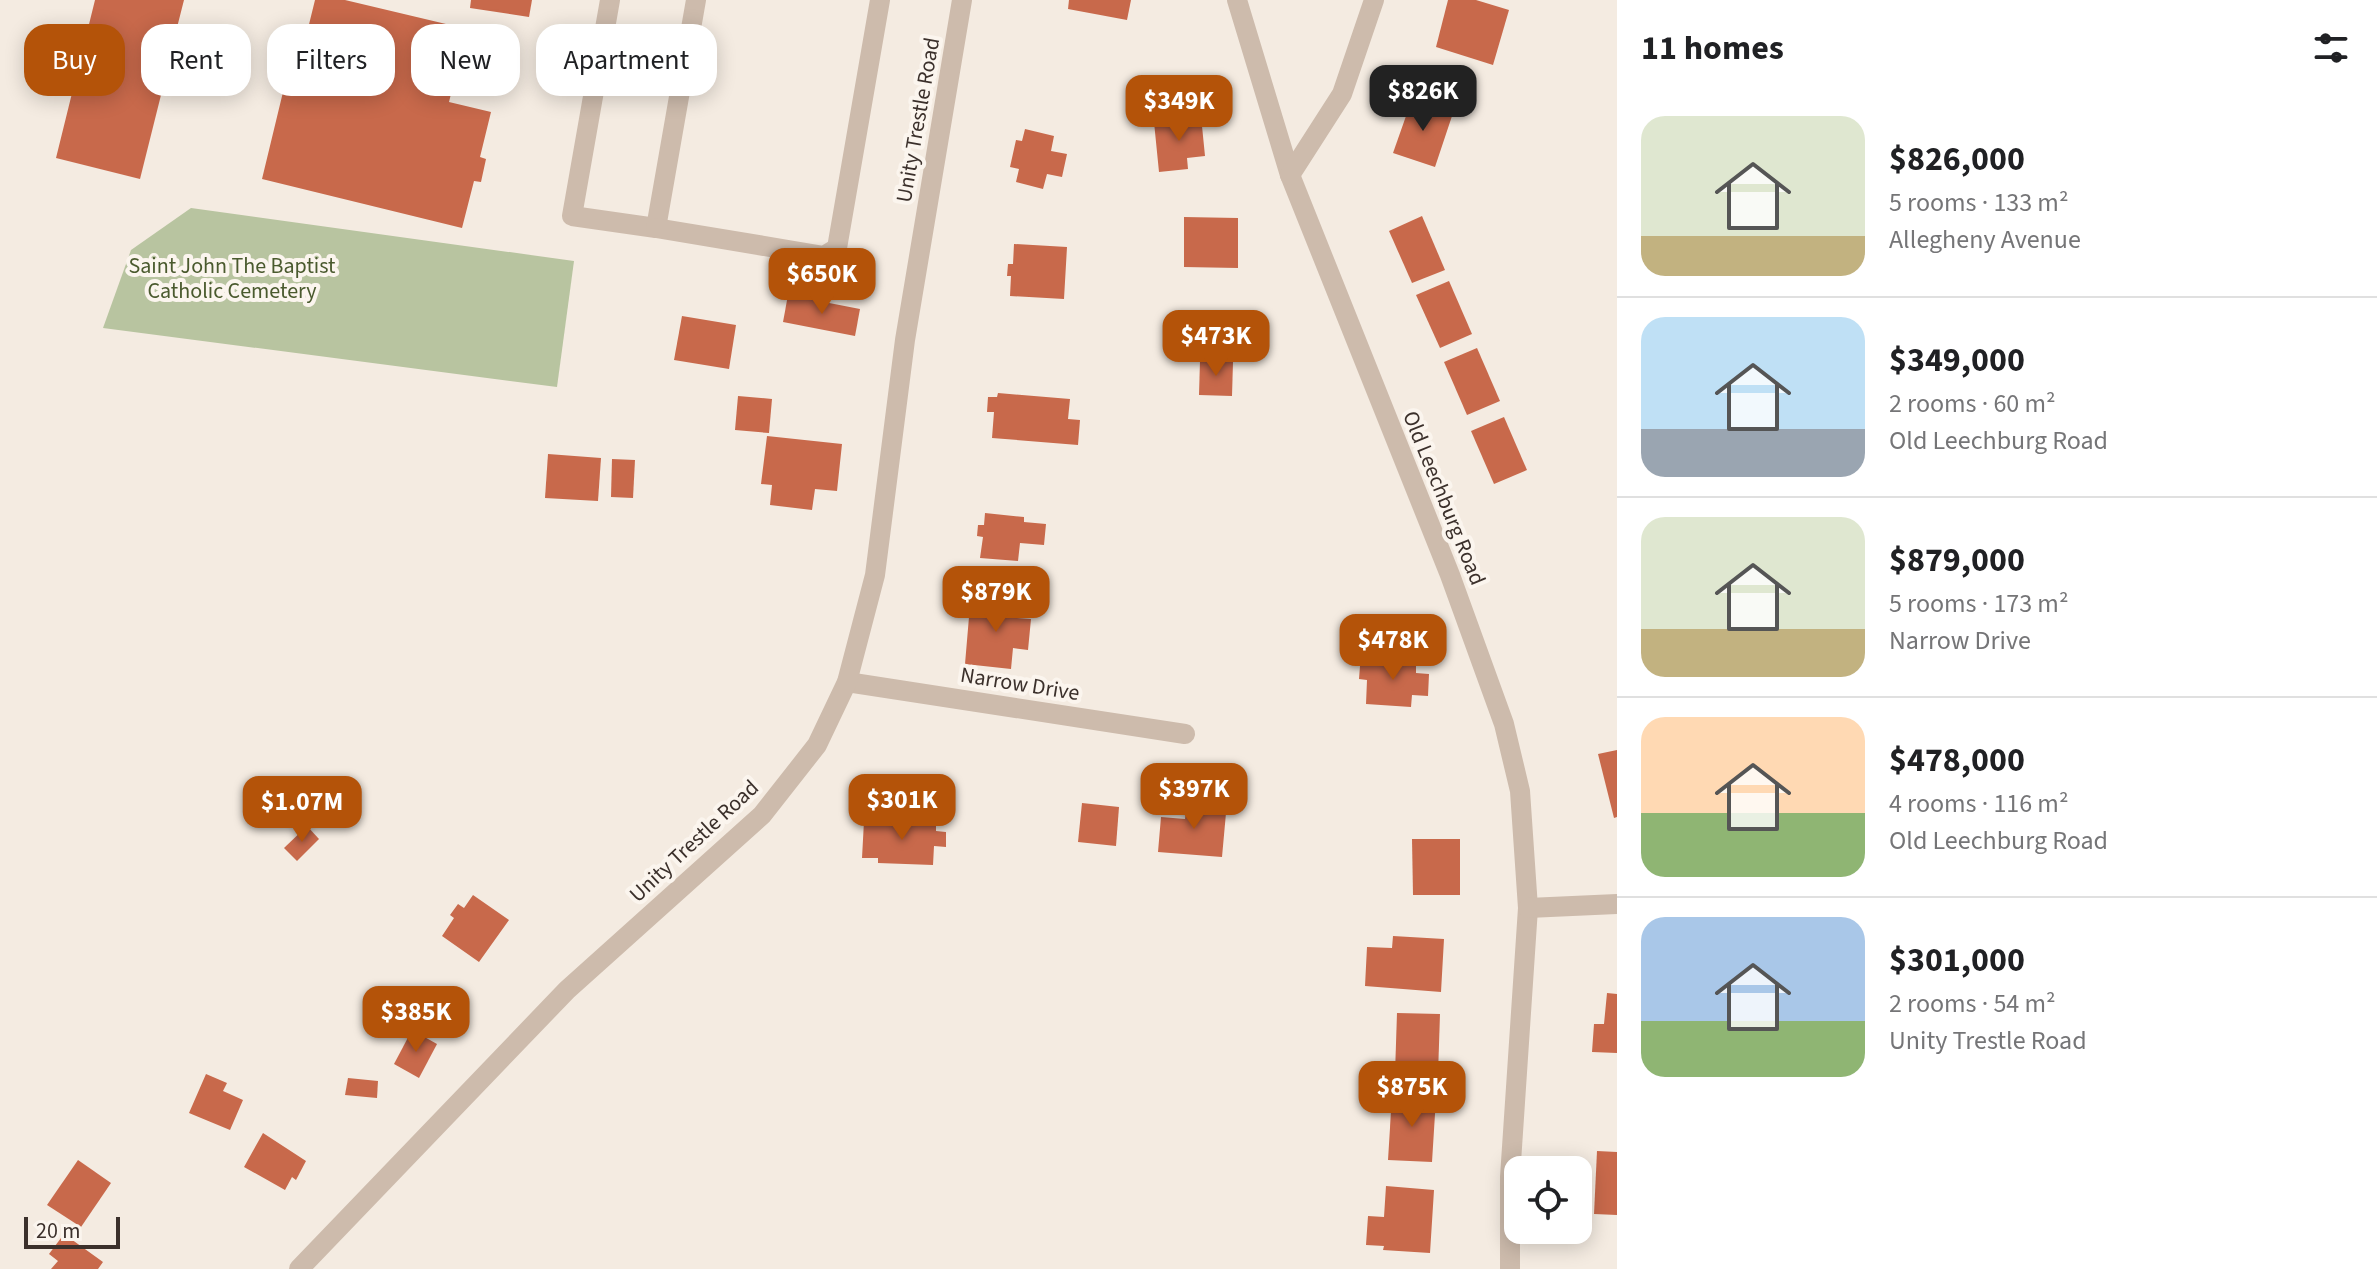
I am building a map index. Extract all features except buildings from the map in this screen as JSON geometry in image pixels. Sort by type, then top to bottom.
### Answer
[{"type":"street","points":[[610,0],[572,216],[824,256],[837,248],[880,0]]},
{"type":"street","points":[[656,228],[696,0]]},
{"type":"street","name":"Unity Trestle Road","points":[[299,1269],[567,990],[762,815],[817,745],[847,682],[875,575],[905,340],[962,0]]},
{"type":"street","name":"Old Leechburg Road","points":[[1237,0],[1290,175],[1450,575],[1504,724],[1520,791],[1528,908],[1510,1177],[1510,1269]]},
{"type":"street","points":[[1290,175],[1342,94],[1374,0]]},
{"type":"street","name":"Narrow Drive","points":[[847,682],[1185,734]]},
{"type":"street","points":[[1528,908],[1617,904]]},
{"type":"green space","name":"Saint John The Baptist Catholic Cemetery","points":[[191,208],[574,261],[557,387],[103,328],[131,250]]}]
